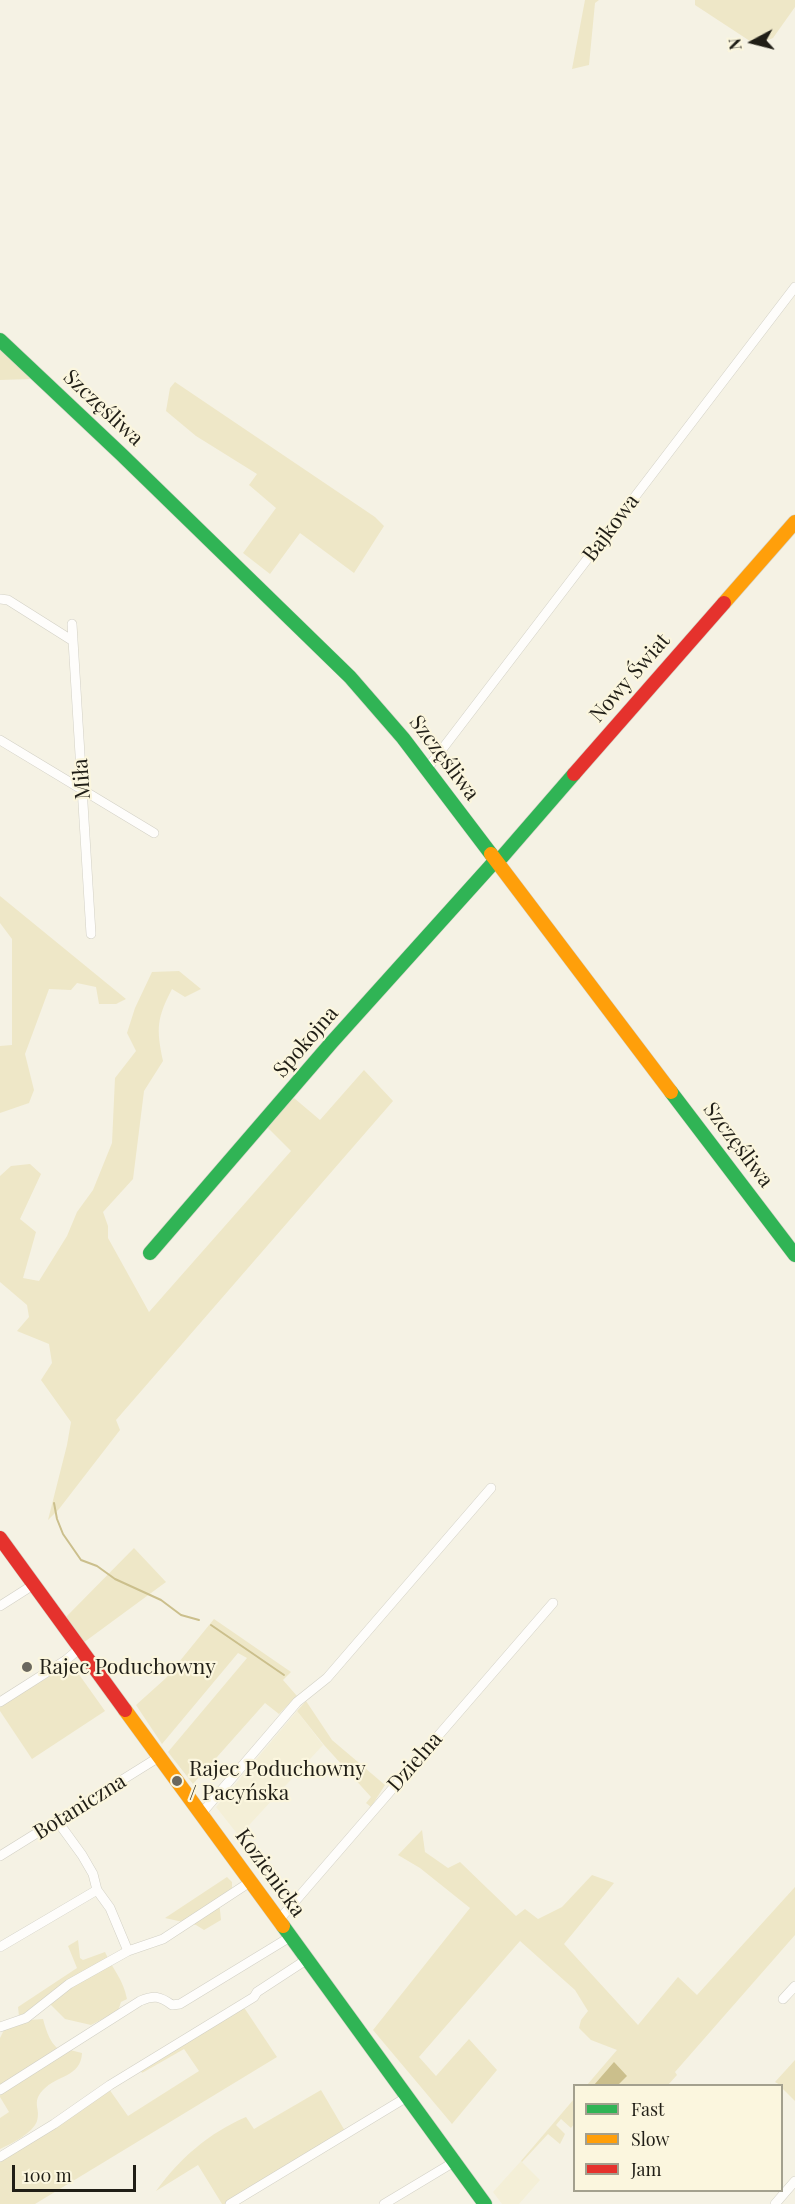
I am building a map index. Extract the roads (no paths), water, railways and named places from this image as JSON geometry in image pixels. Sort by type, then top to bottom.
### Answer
[{"type":"street","name":"Bajkowa","points":[[427,770],[795,287]]},
{"type":"street","name":"Szczęśliwa","points":[[0,340],[350,677],[403,738],[795,1255]]},
{"type":"street","name":"Nowy Świat","points":[[495,861],[502,857],[795,522]]},
{"type":"street","points":[[0,599],[8,600],[73,641]]},
{"type":"street","name":"Miła","points":[[72,624],[91,934]]},
{"type":"street","points":[[0,740],[154,833]]},
{"type":"street","name":"Spokojna","points":[[150,1253],[340,1034],[495,861]]},
{"type":"street","points":[[201,1815],[297,1702],[327,1678],[491,1488]]},
{"type":"street","name":"Kozienicka","points":[[1,1543],[485,2204]]},
{"type":"street","points":[[0,1606],[33,1585]]},
{"type":"street","name":"Dzielna","points":[[278,1921],[553,1603]]},
{"type":"street","points":[[0,1702],[66,1660],[79,1649]]},
{"type":"street","name":"Botaniczna","points":[[0,1856],[159,1757]]},
{"type":"street","points":[[58,1822],[88,1864],[97,1890],[110,1908],[128,1951]]},
{"type":"street","points":[[0,2027],[26,2018],[69,1984],[128,1951],[163,1939],[250,1882]]},
{"type":"street","points":[[0,1947],[97,1890]]},
{"type":"street","points":[[0,2090],[140,2001],[152,1996],[161,1997],[172,2005],[180,2004],[290,1937]]},
{"type":"street","points":[[0,2157],[54,2124],[110,2085],[254,1997],[257,1992],[306,1960]]},
{"type":"street","points":[[783,1999],[795,1986]]},
{"type":"street","points":[[230,2204],[407,2097]]},
{"type":"street","points":[[384,2204],[454,2162]]},
{"type":"street","points":[[775,2204],[795,2181]]},
{"type":"waterway","points":[[54,1503],[63,1534],[81,1560],[161,1600],[181,1615],[199,1620]]},
{"type":"waterway","points":[[211,1625],[284,1675]]},
{"type":"place","name":"Rajec Poduchowny","points":[[27,1667]]},
{"type":"place","name":"Rajec Poduchowny / Pacyńska","points":[[177,1781]]}]
